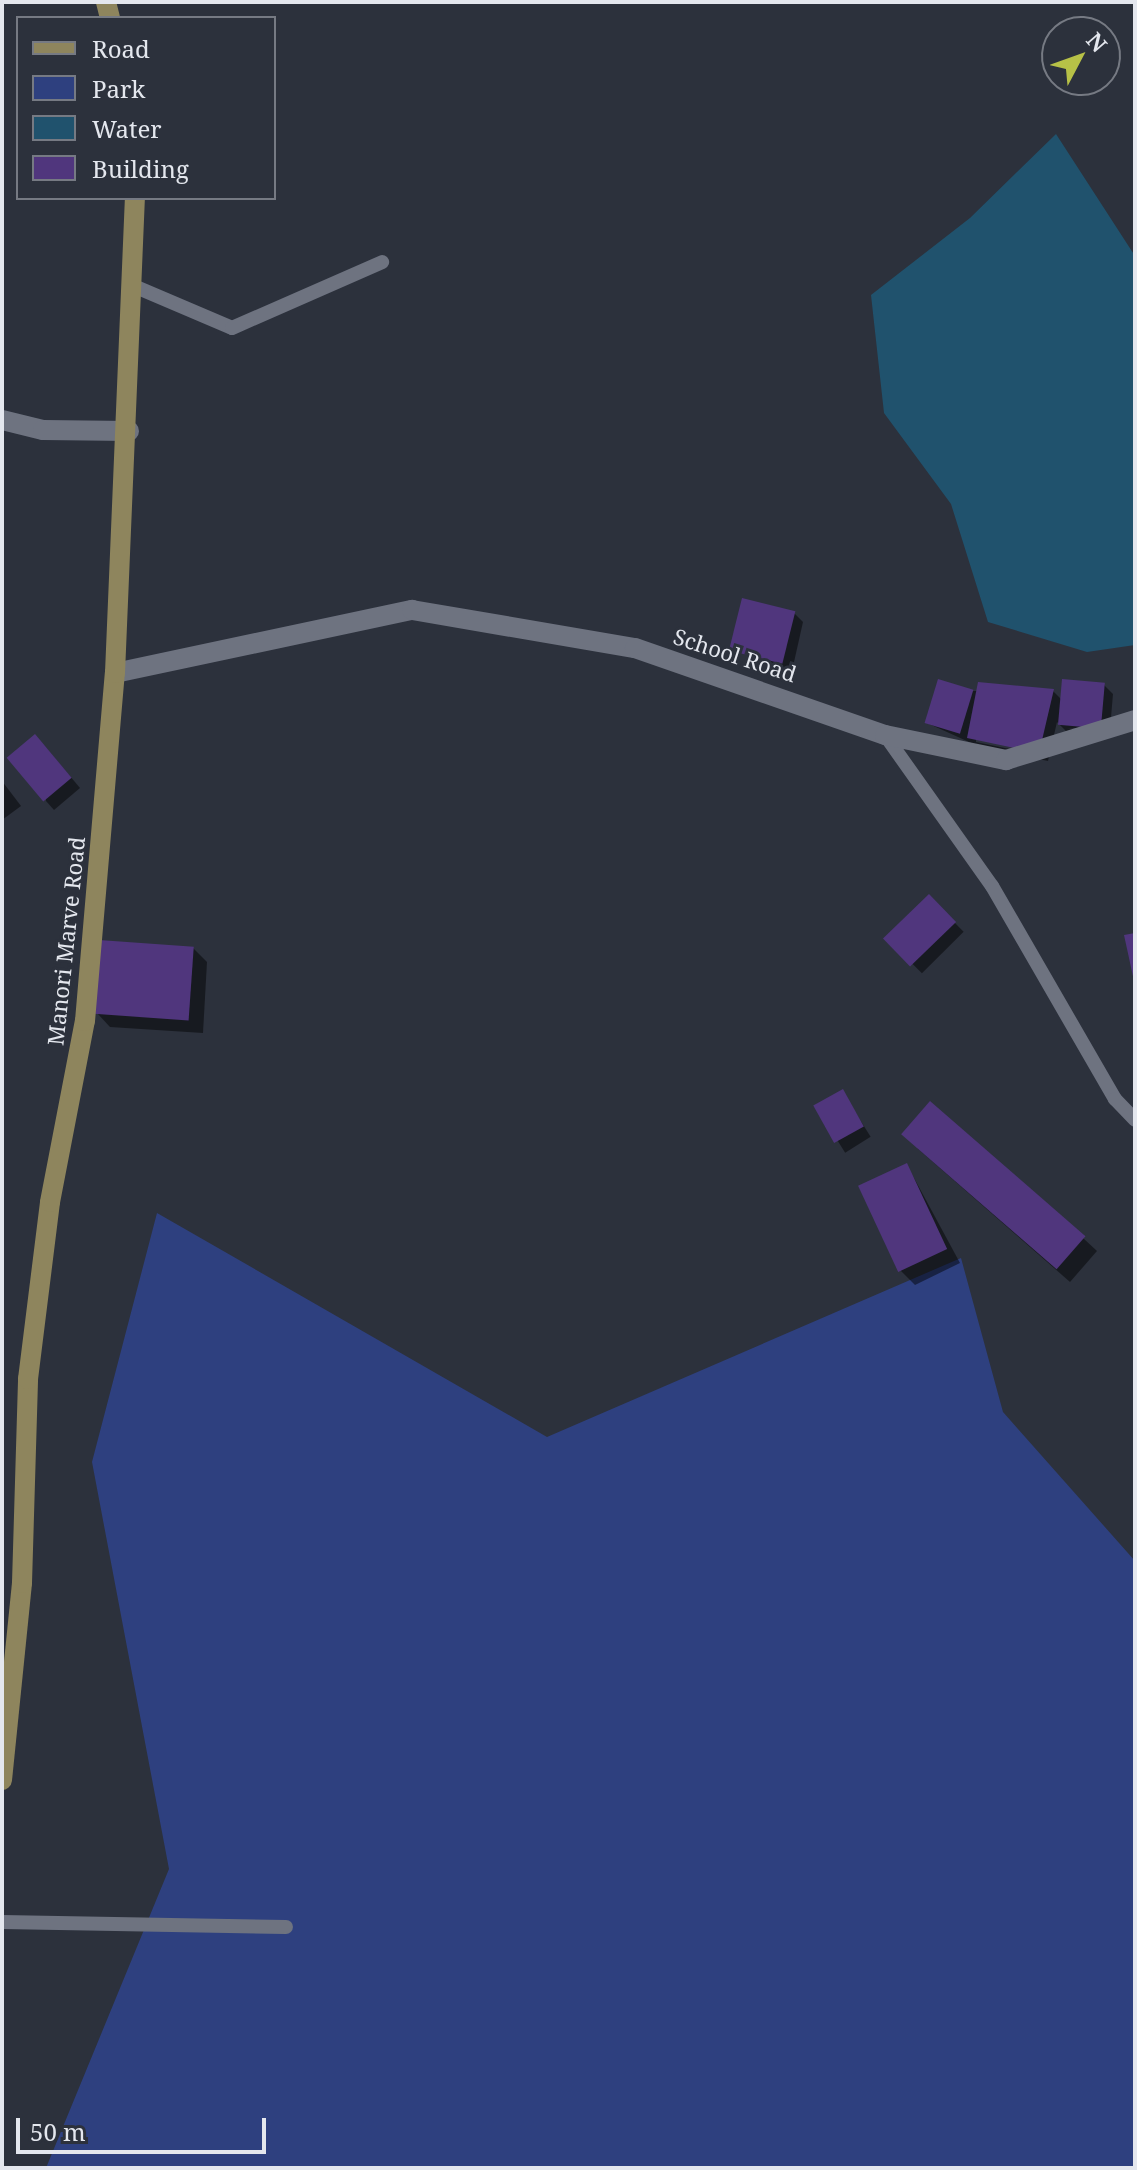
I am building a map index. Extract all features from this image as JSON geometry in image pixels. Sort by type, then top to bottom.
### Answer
[{"type":"main road","name":"Manori Marve Road","points":[[2,1780],[22,1583],[28,1379],[50,1202],[85,1021],[115,673],[136,287],[135,200]]},
{"type":"street","points":[[2,420],[43,430],[129,431]]},
{"type":"street","name":"School Road","points":[[115,673],[412,610],[635,648],[885,735],[1006,760],[1135,720]]},
{"type":"lane","points":[[136,287],[232,328],[382,262]]},
{"type":"lane","points":[[885,735],[992,886],[1115,1099],[1135,1120]]},
{"type":"lane","points":[[2,1922],[286,1927]]},
{"type":"green space","points":[[157,1213],[547,1437],[961,1258],[1003,1412],[1135,1561],[1135,2168],[46,2168],[169,1869],[92,1462]]},
{"type":"water","points":[[1056,134],[1135,256],[1135,645],[1087,652],[988,622],[951,504],[884,413],[871,295],[970,218]]},
{"type":"building","points":[[742,598],[795,611],[782,664],[729,650]]},
{"type":"building","points":[[938,679],[973,690],[960,734],[925,723]]},
{"type":"building","points":[[1062,679],[1105,683],[1101,729],[1058,725]]},
{"type":"building","points":[[978,682],[1054,689],[1039,753],[967,738]]},
{"type":"building","points":[[35,734],[72,778],[43,801],[7,758]]},
{"type":"building","points":[[929,894],[956,922],[910,967],[883,938]]},
{"type":"building","points":[[1135,933],[1135,981],[1134,981],[1124,935]]},
{"type":"building","points":[[99,940],[194,947],[189,1020],[94,1014]]},
{"type":"building","points":[[843,1089],[864,1127],[834,1143],[813,1105]]},
{"type":"building","points":[[930,1101],[1085,1236],[1057,1269],[901,1134]]},
{"type":"building","points":[[907,1163],[947,1249],[898,1272],[858,1186]]}]
